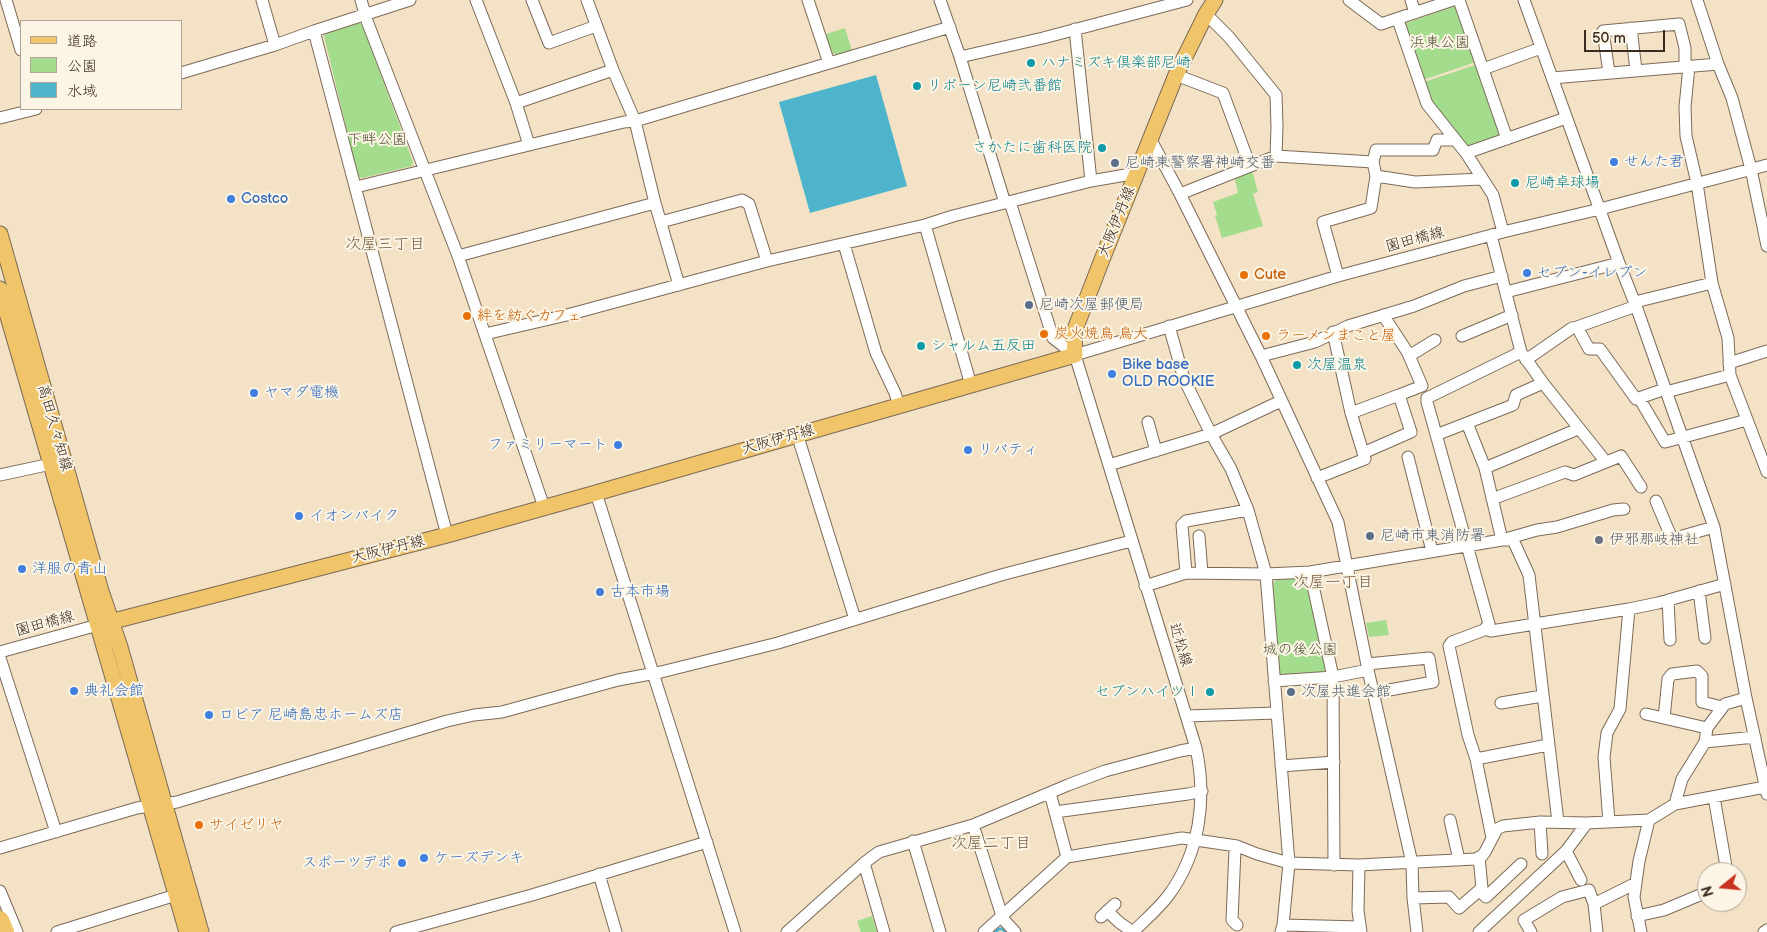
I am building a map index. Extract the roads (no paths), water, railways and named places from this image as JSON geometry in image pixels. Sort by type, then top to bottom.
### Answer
[{"type":"highway","points":[[0,920],[5,932]]},
{"type":"main road","name":"大阪伊丹線","points":[[104,623],[448,534],[1075,355],[1074,332],[1176,75],[1214,0]]},
{"type":"main road","name":"高田久々知線","points":[[0,234],[104,623]]},
{"type":"main road","name":"高田久々知線","points":[[1,296],[51,464],[104,623]]},
{"type":"main road","points":[[104,623],[120,647],[158,805],[176,895],[187,932]]},
{"type":"main road","points":[[158,805],[201,932]]},
{"type":"street","points":[[6,0],[20,47]]},
{"type":"street","points":[[262,0],[275,45]]},
{"type":"street","points":[[361,0],[365,16],[458,256],[544,507]]},
{"type":"street","points":[[182,73],[365,16],[407,0]]},
{"type":"street","points":[[476,0],[516,104],[529,145]]},
{"type":"street","points":[[532,0],[548,43],[596,26]]},
{"type":"street","points":[[587,0],[613,70],[635,121],[655,203],[679,285]]},
{"type":"street","points":[[808,0],[829,63]]},
{"type":"street","points":[[940,0],[1053,338],[1075,355]]},
{"type":"street","points":[[960,58],[1187,0]]},
{"type":"street","points":[[1349,0],[1381,24],[1415,14],[1432,4],[1453,0]]},
{"type":"street","points":[[1411,0],[1415,14]]},
{"type":"street","points":[[1459,0],[1507,140]]},
{"type":"street","points":[[984,932],[1067,856],[1182,838],[1237,846],[1289,863],[1358,864],[1459,860],[1479,857],[1485,852],[1497,829],[1503,826],[1540,822],[1587,823],[1650,820],[1675,804],[1766,790],[1746,698],[1714,527],[1636,304],[1618,263],[1524,0]]},
{"type":"street","points":[[1697,0],[1718,64],[1732,98],[1751,169],[1767,246]]},
{"type":"street","points":[[1206,14],[1229,37],[1276,95],[1278,127],[1276,156]]},
{"type":"street","points":[[1398,20],[1427,104],[1466,153],[1493,195],[1502,276],[1524,356],[1578,429],[1606,462]]},
{"type":"street","points":[[1609,73],[1603,30],[1679,24],[1687,66],[1686,136],[1697,183],[1712,283],[1728,338],[1730,375],[1767,472]]},
{"type":"street","points":[[356,187],[624,122],[635,121],[950,27]]},
{"type":"street","points":[[1631,28],[1636,70]]},
{"type":"street","points":[[1075,30],[1091,181]]},
{"type":"street","points":[[314,31],[448,534]]},
{"type":"street","points":[[1484,69],[1541,48]]},
{"type":"street","points":[[1552,78],[1718,64]]},
{"type":"street","points":[[516,104],[613,70]]},
{"type":"street","points":[[1176,75],[1223,93],[1250,166]]},
{"type":"street","points":[[0,118],[32,110]]},
{"type":"street","points":[[1466,153],[1566,118]]},
{"type":"street","points":[[1151,140],[1180,194],[1260,356],[1338,522],[1367,667],[1412,863],[1413,898],[1417,932]]},
{"type":"street","points":[[1338,276],[1323,222],[1371,208],[1376,176],[1373,162],[1376,150],[1433,150],[1438,140],[1455,140]]},
{"type":"street","points":[[1180,194],[1276,156],[1373,162]]},
{"type":"street","name":"園田橋線","points":[[1075,355],[1338,276],[1497,233],[1600,209],[1767,166]]},
{"type":"street","points":[[485,334],[567,316],[767,261],[925,226],[1091,181],[1137,172]]},
{"type":"street","points":[[1376,176],[1415,182],[1482,178]]},
{"type":"street","points":[[661,222],[742,200],[750,204],[767,261]]},
{"type":"street","points":[[458,256],[655,203]]},
{"type":"street","points":[[925,226],[971,385]]},
{"type":"street","points":[[844,244],[876,353],[899,406]]},
{"type":"street","points":[[1506,292],[1618,263]]},
{"type":"street","points":[[1260,356],[1315,342],[1333,332],[1414,306],[1464,286],[1502,276]]},
{"type":"street","points":[[1485,630],[1489,624],[1429,414],[1427,398],[1524,356],[1572,328],[1636,304],[1712,283]]},
{"type":"street","points":[[1352,413],[1422,386],[1409,356],[1383,315]]},
{"type":"street","points":[[1462,336],[1512,315]]},
{"type":"street","points":[[1169,326],[1184,379],[1211,434],[1231,469],[1248,510],[1266,574],[1289,863],[1282,929],[1360,929],[1358,864]]},
{"type":"street","points":[[1576,328],[1589,349],[1600,349],[1636,399],[1665,390],[1730,375]]},
{"type":"street","points":[[1317,478],[1365,459],[1333,332]]},
{"type":"street","points":[[1409,356],[1435,340]]},
{"type":"street","points":[[1729,363],[1767,351]]},
{"type":"street","name":"近松線","points":[[1075,355],[1196,748],[1202,791],[1201,812],[1188,860],[1168,895],[1133,932]]},
{"type":"street","points":[[1436,435],[1513,405],[1516,395],[1543,382]]},
{"type":"street","points":[[1363,453],[1411,432],[1399,395]]},
{"type":"street","points":[[1639,398],[1665,442],[1747,420]]},
{"type":"street","points":[[1109,466],[1211,434],[1281,401]]},
{"type":"street","points":[[1156,451],[1145,422],[1161,421]]},
{"type":"street","points":[[1467,423],[1485,468],[1502,540]]},
{"type":"street","points":[[1485,468],[1578,429]]},
{"type":"street","points":[[797,434],[855,619]]},
{"type":"street","points":[[1408,456],[1432,551]]},
{"type":"street","points":[[1492,500],[1565,472],[1574,475],[1621,456],[1641,488]]},
{"type":"street","points":[[0,476],[51,464]]},
{"type":"street","points":[[596,493],[735,932]]},
{"type":"street","points":[[1656,501],[1672,539],[1714,527]]},
{"type":"street","points":[[1145,586],[1186,573],[1266,574],[1310,572],[1502,540],[1537,530],[1558,527],[1593,515],[1624,509]]},
{"type":"street","points":[[1186,573],[1182,525],[1186,521],[1248,510]]},
{"type":"street","points":[[1199,536],[1202,573]]},
{"type":"street","points":[[1502,540],[1513,540],[1529,575],[1558,822]]},
{"type":"street","points":[[0,848],[137,808],[177,802],[447,720],[502,712],[610,682],[778,644],[1001,575],[1131,541]]},
{"type":"street","points":[[1310,572],[1333,677],[1334,864]]},
{"type":"street","points":[[1492,838],[1476,758],[1468,735],[1450,646],[1452,642],[1485,630],[1491,631],[1629,609],[1725,584]]},
{"type":"street","points":[[1699,591],[1705,638]]},
{"type":"street","points":[[1668,600],[1670,640]]},
{"type":"street","points":[[1609,822],[1604,757],[1607,733],[1620,709],[1629,609]]},
{"type":"street","name":"園田橋線","points":[[0,652],[104,623]]},
{"type":"street","points":[[0,658],[56,832]]},
{"type":"street","points":[[1274,681],[1333,677],[1367,667],[1429,658],[1433,682],[1373,693]]},
{"type":"street","points":[[1664,718],[1668,679],[1672,674],[1697,671],[1702,676],[1702,702],[1722,707]]},
{"type":"street","points":[[1501,703],[1542,696]]},
{"type":"street","points":[[1675,804],[1682,779],[1705,742],[1707,728],[1722,707],[1731,702],[1746,698]]},
{"type":"street","points":[[1186,716],[1277,713]]},
{"type":"street","points":[[1646,714],[1707,728]]},
{"type":"street","points":[[1705,742],[1767,735]]},
{"type":"street","points":[[1476,758],[1548,745]]},
{"type":"street","points":[[787,932],[800,928],[864,863],[879,852],[913,841],[974,826],[1050,792],[1105,771],[1180,750],[1196,748]]},
{"type":"street","points":[[1281,766],[1334,762]]},
{"type":"street","points":[[1055,812],[1202,791]]},
{"type":"street","points":[[1050,792],[1067,856]]},
{"type":"street","points":[[1714,797],[1725,862]]},
{"type":"street","points":[[1450,820],[1459,860]]},
{"type":"street","points":[[1641,932],[1634,897],[1639,861],[1650,820]]},
{"type":"street","points":[[1540,822],[1542,854]]},
{"type":"street","points":[[1486,930],[1566,851],[1587,823]]},
{"type":"street","points":[[974,826],[1003,919],[1015,932]]},
{"type":"street","points":[[913,841],[940,932]]},
{"type":"street","points":[[396,932],[532,895],[707,842]]},
{"type":"street","points":[[1237,846],[1235,850],[1232,920],[1237,925]]},
{"type":"street","points":[[1566,851],[1581,880]]},
{"type":"street","points":[[1413,898],[1449,897],[1459,908],[1482,888],[1479,857]]},
{"type":"street","points":[[864,863],[884,932]]},
{"type":"street","points":[[1480,890],[1486,897],[1521,864]]},
{"type":"street","points":[[599,874],[616,932]]},
{"type":"street","points":[[1594,904],[1636,883]]},
{"type":"street","points":[[1531,932],[1524,920],[1562,896],[1589,890],[1594,904],[1597,932]]},
{"type":"street","points":[[0,891],[17,932]]},
{"type":"street","points":[[56,932],[176,895]]},
{"type":"street","points":[[1638,916],[1664,910],[1697,896]]},
{"type":"street","points":[[1108,911],[1133,932]]},
{"type":"water","points":[[876,75],[907,186],[810,213],[779,102]]},
{"type":"waterway","points":[[995,932],[999,929],[1003,929],[1005,932]]},
{"type":"place","name":"ハナミズキ倶楽部尼崎","points":[[1031,63]]},
{"type":"place","name":"リボーン尼崎弐番館","points":[[917,86]]},
{"type":"place","name":"さかたに歯科医院","points":[[1102,148]]},
{"type":"place","name":"せんた君","points":[[1614,162]]},
{"type":"place","name":"尼崎東警察署神崎交番","points":[[1115,163]]},
{"type":"place","name":"尼崎卓球場","points":[[1515,183]]},
{"type":"place","name":"Costco","points":[[231,199]]},
{"type":"place","name":"セブン-イレブン","points":[[1527,273]]},
{"type":"place","name":"Cute","points":[[1244,275]]},
{"type":"place","name":"尼崎次屋郵便局","points":[[1029,305]]},
{"type":"place","name":"絆を紡ぐカフェ","points":[[467,316]]},
{"type":"place","name":"炭火焼鳥 鳥大","points":[[1044,334]]},
{"type":"place","name":"ラーメンまこと屋","points":[[1266,336]]},
{"type":"place","name":"シャルム五反田","points":[[921,346]]},
{"type":"place","name":"次屋温泉","points":[[1297,365]]},
{"type":"place","name":"Bike base OLD ROOKIE","points":[[1112,374]]},
{"type":"place","name":"ヤマダ電機","points":[[254,393]]},
{"type":"place","name":"ファミリーマート","points":[[618,445]]},
{"type":"place","name":"リバティ","points":[[968,450]]},
{"type":"place","name":"イオンバイク","points":[[299,516]]},
{"type":"place","name":"尼崎市東消防署","points":[[1370,536]]},
{"type":"place","name":"伊邪那岐神社","points":[[1599,540]]},
{"type":"place","name":"洋服の青山","points":[[22,569]]},
{"type":"place","name":"古本市場","points":[[600,592]]},
{"type":"place","name":"典礼会館","points":[[74,691]]},
{"type":"place","name":"セブンハイツⅠ","points":[[1210,692]]},
{"type":"place","name":"次屋共進会館","points":[[1291,692]]},
{"type":"place","name":"ロピア 尼崎島忠ホームズ店","points":[[209,715]]},
{"type":"place","name":"サイゼリヤ","points":[[199,825]]},
{"type":"place","name":"ケーズデンキ","points":[[424,858]]},
{"type":"place","name":"スポーツデポ","points":[[402,863]]},
{"type":"district","name":"次屋三丁目","points":[[385,245]]},
{"type":"district","name":"次屋一丁目","points":[[1333,583]]},
{"type":"district","name":"次屋二丁目","points":[[991,844]]},
{"type":"park label","name":"浜東公園","points":[[1440,43]]},
{"type":"park label","name":"下畔公園","points":[[377,140]]},
{"type":"park label","name":"城の後公園","points":[[1300,650]]}]
